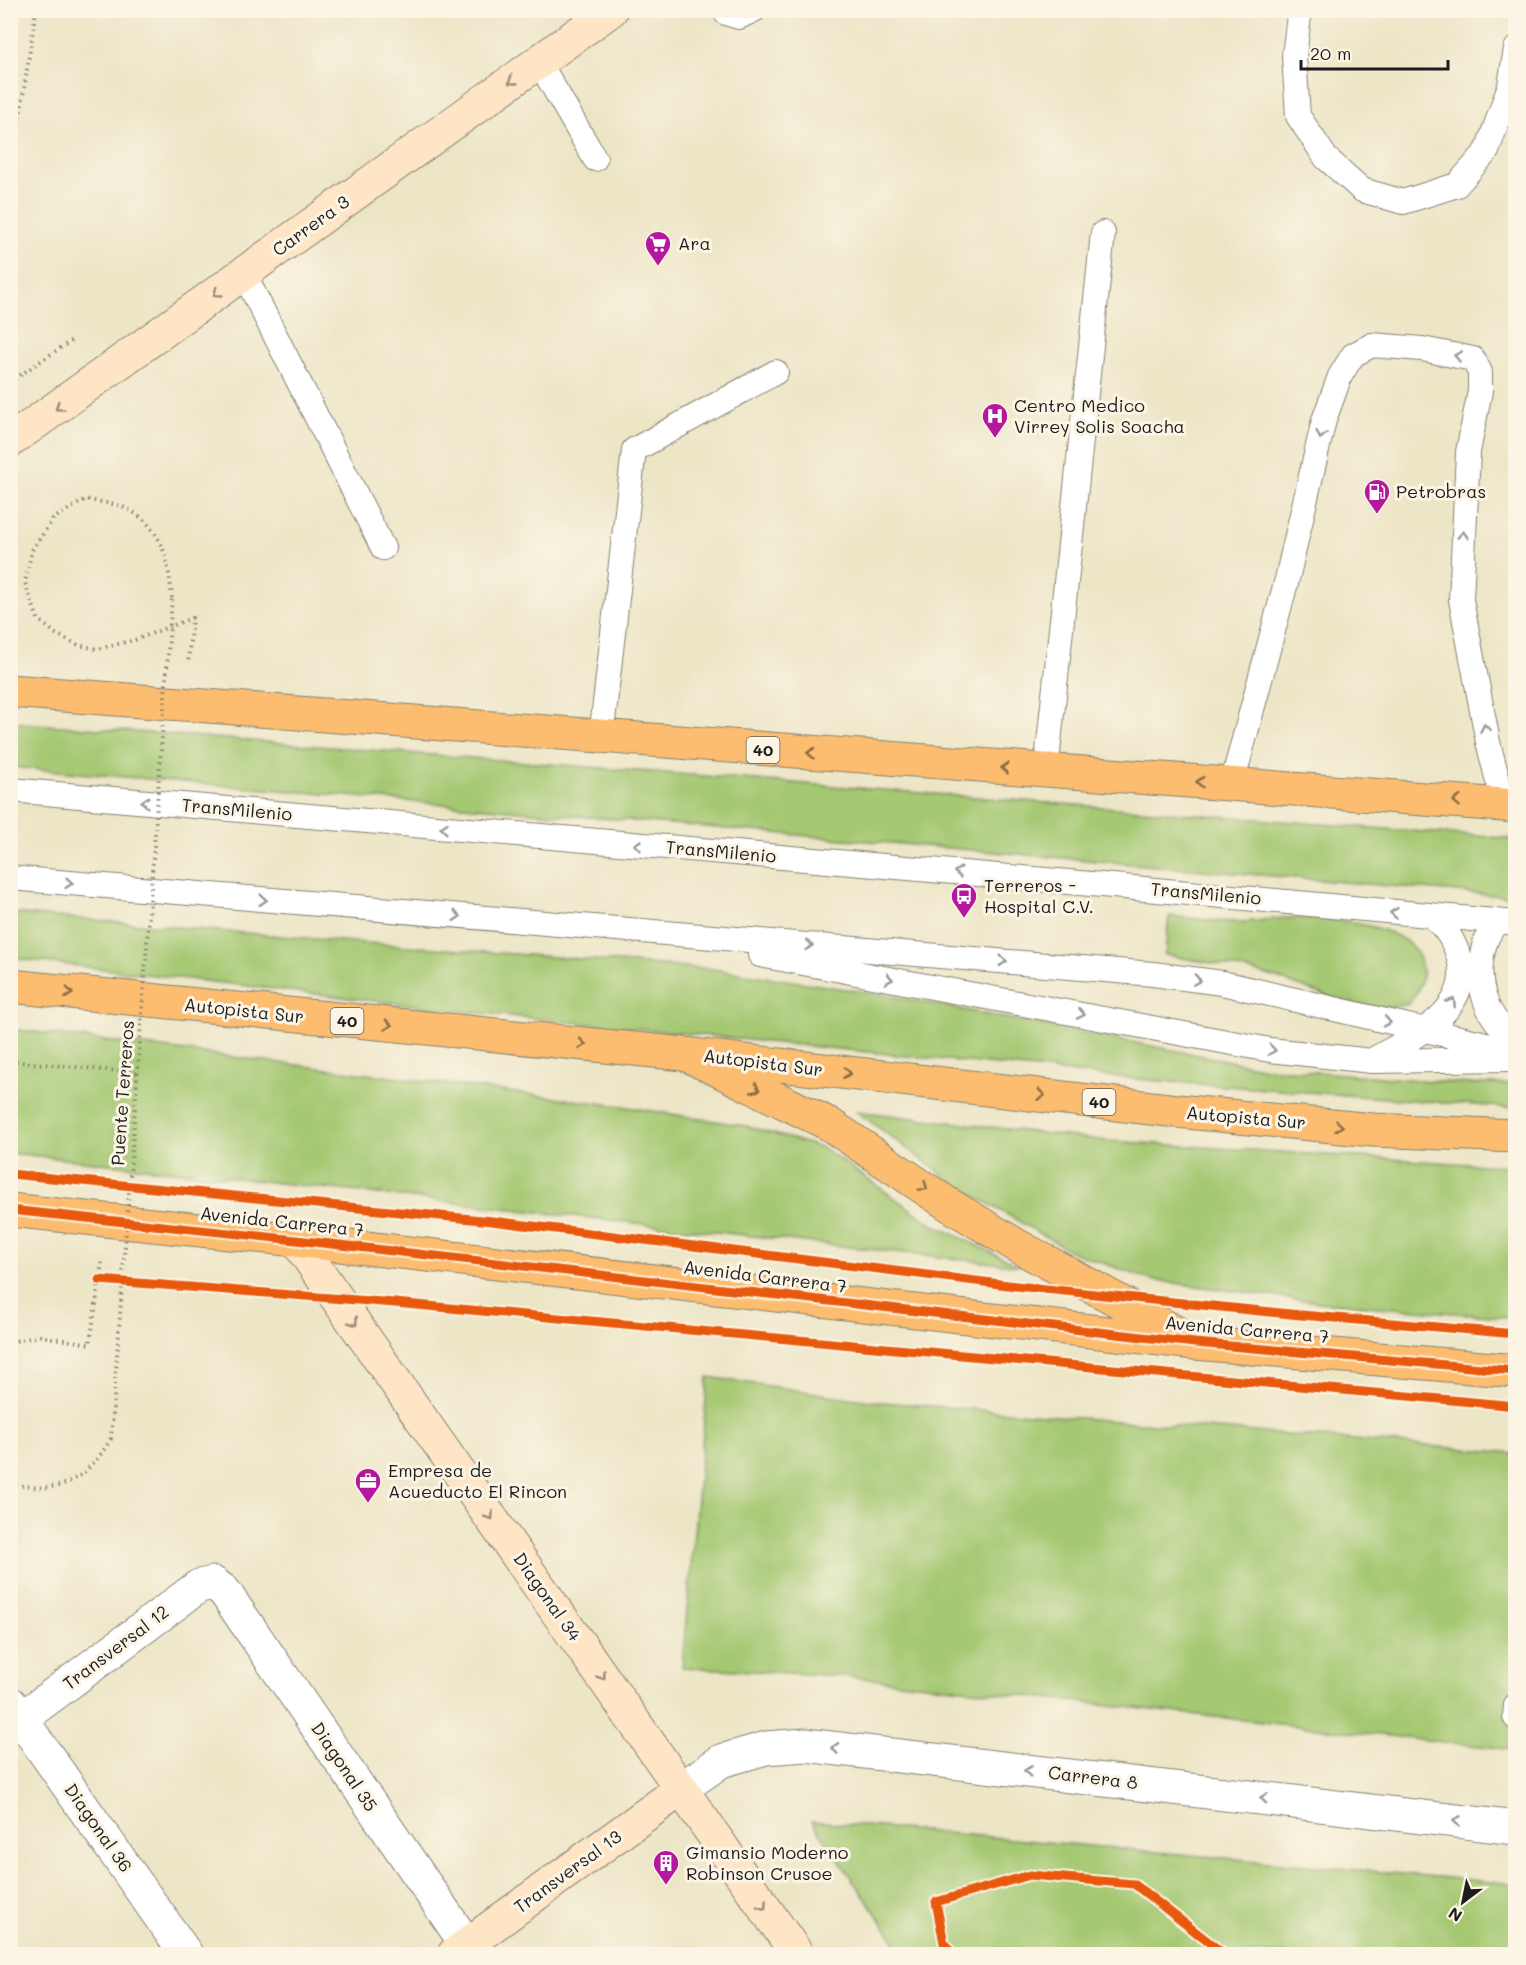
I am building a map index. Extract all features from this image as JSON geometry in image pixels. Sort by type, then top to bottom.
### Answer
[{"type":"main road","name":"40","points":[[10,691],[1510,806]]},
{"type":"main road","name":"Autopista Sur","points":[[10,986],[684,1054],[1177,1111],[1373,1130],[1515,1136]]},
{"type":"main road","points":[[684,1054],[829,1124],[948,1204],[1016,1245],[1196,1343]]},
{"type":"main road","name":"Avenida Carrera 7","points":[[10,1210],[296,1240],[1196,1343],[1515,1371]]},
{"type":"street","name":"Carrera 3","points":[[10,441],[610,10]]},
{"type":"street","name":"Diagonal 34","points":[[296,1240],[796,1954]]},
{"type":"street","name":"Transversal 12","points":[[16,1710],[199,1586],[213,1583]]},
{"type":"street","name":"Diagonal 35","points":[[213,1583],[224,1592],[464,1952]]},
{"type":"street","name":"Diagonal 36","points":[[16,1710],[186,1954]]},
{"type":"street","name":"Carrera 8","points":[[681,1789],[721,1761],[766,1748],[805,1745],[1515,1828]]},
{"type":"street","name":"Transversal 13","points":[[464,1952],[681,1789]]},
{"type":"lane","points":[[724,10],[726,13],[739,17],[753,10]]},
{"type":"lane","points":[[1303,10],[1299,16],[1294,56],[1298,116],[1326,158],[1362,190],[1403,202],[1457,185],[1487,151],[1510,85],[1515,49]]},
{"type":"lane","points":[[539,62],[595,159]]},
{"type":"lane","points":[[1046,771],[1103,232]]},
{"type":"lane","points":[[244,274],[383,548]]},
{"type":"lane","points":[[1232,784],[1287,579],[1324,420],[1340,376],[1353,355],[1372,345],[1422,349],[1473,359],[1480,372],[1480,391],[1468,452],[1461,600],[1488,742],[1510,806]]},
{"type":"lane","points":[[601,738],[634,450],[776,372]]},
{"type":"lane","name":"TransMilenio","points":[[10,790],[1104,885],[1506,923]]},
{"type":"lane","points":[[10,878],[1153,974],[1222,983],[1515,1051]]},
{"type":"lane","points":[[1372,1060],[1426,1030],[1448,1009],[1457,994],[1462,970],[1454,942],[1443,926],[1432,916]]},
{"type":"lane","name":"TransMilenio","points":[[1506,923],[1485,943],[1480,974],[1484,1003],[1508,1034],[1515,1038]]},
{"type":"lane","points":[[625,930],[1270,1050],[1372,1060],[1515,1059]]},
{"type":"path","points":[[10,183],[36,10]]},
{"type":"path","points":[[10,1061],[138,1073]]},
{"type":"path","points":[[118,1184],[141,1186]]},
{"type":"path","points":[[10,1342],[40,1336],[90,1344],[108,1220]]},
{"type":"path","points":[[99,1280],[133,1283]]},
{"type":"green space","points":[[10,722],[1515,839],[1515,897],[11,767]]},
{"type":"green space","points":[[11,913],[712,969],[886,995],[1266,1068],[1471,1084],[1515,1084],[1515,1108],[1147,1080],[460,1011],[11,958]]},
{"type":"green space","points":[[1169,916],[1238,922],[1284,918],[1338,920],[1379,929],[1397,936],[1411,946],[1421,965],[1421,982],[1408,1004],[1374,1007],[1320,994],[1257,972],[1165,955]]},
{"type":"green space","points":[[1515,960],[1515,1016],[1510,995],[1510,973]]},
{"type":"green space","points":[[11,1029],[621,1106],[746,1126],[823,1148],[932,1224],[1020,1266],[11,1153]]},
{"type":"green space","points":[[856,1111],[1109,1141],[1515,1167],[1515,1318],[1318,1302],[1151,1280],[1072,1252],[961,1188]]},
{"type":"green space","points":[[708,1377],[870,1401],[1515,1453],[1515,1750],[844,1676],[682,1667]]},
{"type":"green space","points":[[812,1821],[1515,1884],[1515,1954],[904,1954]]},
{"type":"cycle path","points":[[10,1174],[492,1221],[1016,1286],[1516,1334]]},
{"type":"cycle path","points":[[10,1210],[296,1240],[1195,1343],[1516,1371]]},
{"type":"cycle path","points":[[99,1280],[395,1303],[1516,1406]]},
{"type":"cycle path","points":[[952,1954],[944,1943],[936,1902],[1030,1875],[1134,1884],[1224,1954]]},
{"type":"place","name":"Ara","points":[[658,267]]},
{"type":"place","name":"Centro Medico Virrey Solis Soacha","points":[[995,439]]},
{"type":"place","name":"Petrobras","points":[[1377,515]]},
{"type":"place","name":"Terreros - Hospital C.V.","points":[[964,919]]},
{"type":"place","name":"Empresa de Acueducto El Rincon","points":[[368,1504]]},
{"type":"place","name":"Gimansio Moderno Robinson Crusoe","points":[[666,1886]]}]
